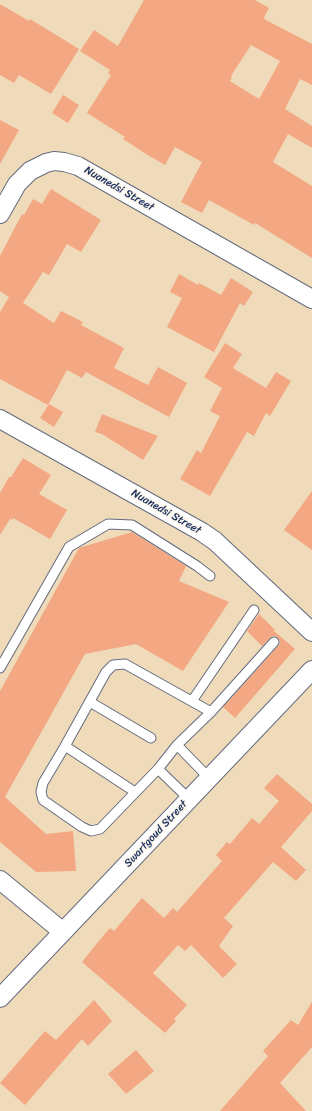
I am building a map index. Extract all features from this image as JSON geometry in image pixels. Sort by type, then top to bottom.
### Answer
[{"type":"street","name":"Nuanedsi Street","points":[[0,214],[17,184],[30,171],[46,162],[64,162],[78,166],[312,299]]},
{"type":"street","name":"Nuanedsi Street","points":[[0,419],[202,532],[215,542],[312,632]]},
{"type":"street","name":"Swartgoud Street","points":[[0,998],[312,670]]},
{"type":"street","points":[[0,880],[63,932]]},
{"type":"lane","points":[[0,668],[69,547],[108,524],[132,525],[197,566],[210,576]]},
{"type":"lane","points":[[192,701],[254,610]]},
{"type":"lane","points":[[211,712],[125,664],[113,665],[106,672],[43,783],[41,792],[44,800],[82,827],[91,830],[100,829],[158,769],[177,745],[211,712],[274,642]]},
{"type":"lane","points":[[90,702],[151,738]]},
{"type":"lane","points":[[177,745],[209,778]]},
{"type":"lane","points":[[65,746],[135,792]]},
{"type":"lane","points":[[158,769],[189,798]]},
{"type":"building","points":[[144,0],[255,0],[269,8],[264,19],[312,44],[312,85],[300,79],[285,109],[312,126],[312,148],[288,134],[273,162],[312,186],[312,258],[255,223],[254,225],[209,200],[202,213],[181,202],[202,162],[175,147],[165,165],[123,139],[125,137],[87,113],[111,75],[108,73],[110,70],[80,51],[94,30],[118,46]],"holes":[[[251,45],[280,61],[259,99],[230,81],[231,76]]]},
{"type":"building","points":[[0,4],[29,21],[30,19],[79,49],[51,94],[19,75],[14,83],[0,75]]},
{"type":"building","points":[[63,95],[79,105],[68,123],[52,113]]},
{"type":"building","points":[[0,120],[19,130],[0,164]]},
{"type":"building","points":[[51,189],[101,220],[81,252],[67,244],[49,275],[43,272],[23,303],[54,323],[61,311],[83,322],[81,325],[124,348],[114,368],[148,385],[158,367],[187,383],[169,417],[86,372],[82,378],[67,370],[48,405],[0,379],[0,312],[9,297],[0,291],[0,256],[22,214],[24,215],[33,199],[42,204]]},
{"type":"building","points":[[179,274],[198,285],[199,283],[221,295],[231,278],[253,292],[244,306],[240,303],[214,352],[167,327],[182,298],[170,292]]},
{"type":"building","points":[[225,343],[242,354],[233,368],[266,388],[276,372],[291,381],[270,416],[266,413],[254,436],[247,432],[210,496],[180,479],[197,450],[201,453],[220,416],[210,411],[222,388],[204,377]]},
{"type":"building","points":[[49,404],[63,412],[54,427],[40,418]]},
{"type":"building","points":[[102,414],[158,436],[143,460],[102,434],[95,432]]},
{"type":"building","points":[[23,458],[51,475],[39,494],[67,510],[50,539],[13,518],[12,520],[10,519],[0,535],[0,493],[9,477],[11,477]]},
{"type":"building","points":[[312,491],[312,550],[284,530]]},
{"type":"building","points":[[132,532],[186,566],[179,581],[229,602],[183,671],[136,644],[85,654],[5,797],[46,834],[73,831],[76,871],[36,872],[0,842],[0,691],[79,548]]},
{"type":"building","points":[[259,614],[275,630],[274,631],[295,649],[235,718],[223,707],[280,644],[278,638],[273,636],[262,646],[247,631]]},
{"type":"building","points":[[277,774],[312,804],[312,811],[281,847],[306,870],[296,881],[273,862],[224,918],[233,926],[219,946],[237,964],[223,978],[191,945],[185,951],[178,945],[153,973],[187,1005],[174,1019],[176,1021],[165,1033],[82,962],[110,928],[114,931],[142,898],[164,918],[173,908],[177,912],[222,861],[216,855],[227,842],[230,844],[252,818],[259,824],[279,801],[264,788]]},
{"type":"building","points":[[94,1000],[112,1021],[88,1046],[82,1039],[25,1105],[0,1083],[45,1031],[56,1040]]},
{"type":"building","points":[[312,1002],[312,1047],[280,1083],[306,1111],[220,1111],[268,1056],[263,1051],[291,1020],[298,1025]]},
{"type":"building","points":[[136,1050],[154,1071],[126,1094],[108,1074]]}]
